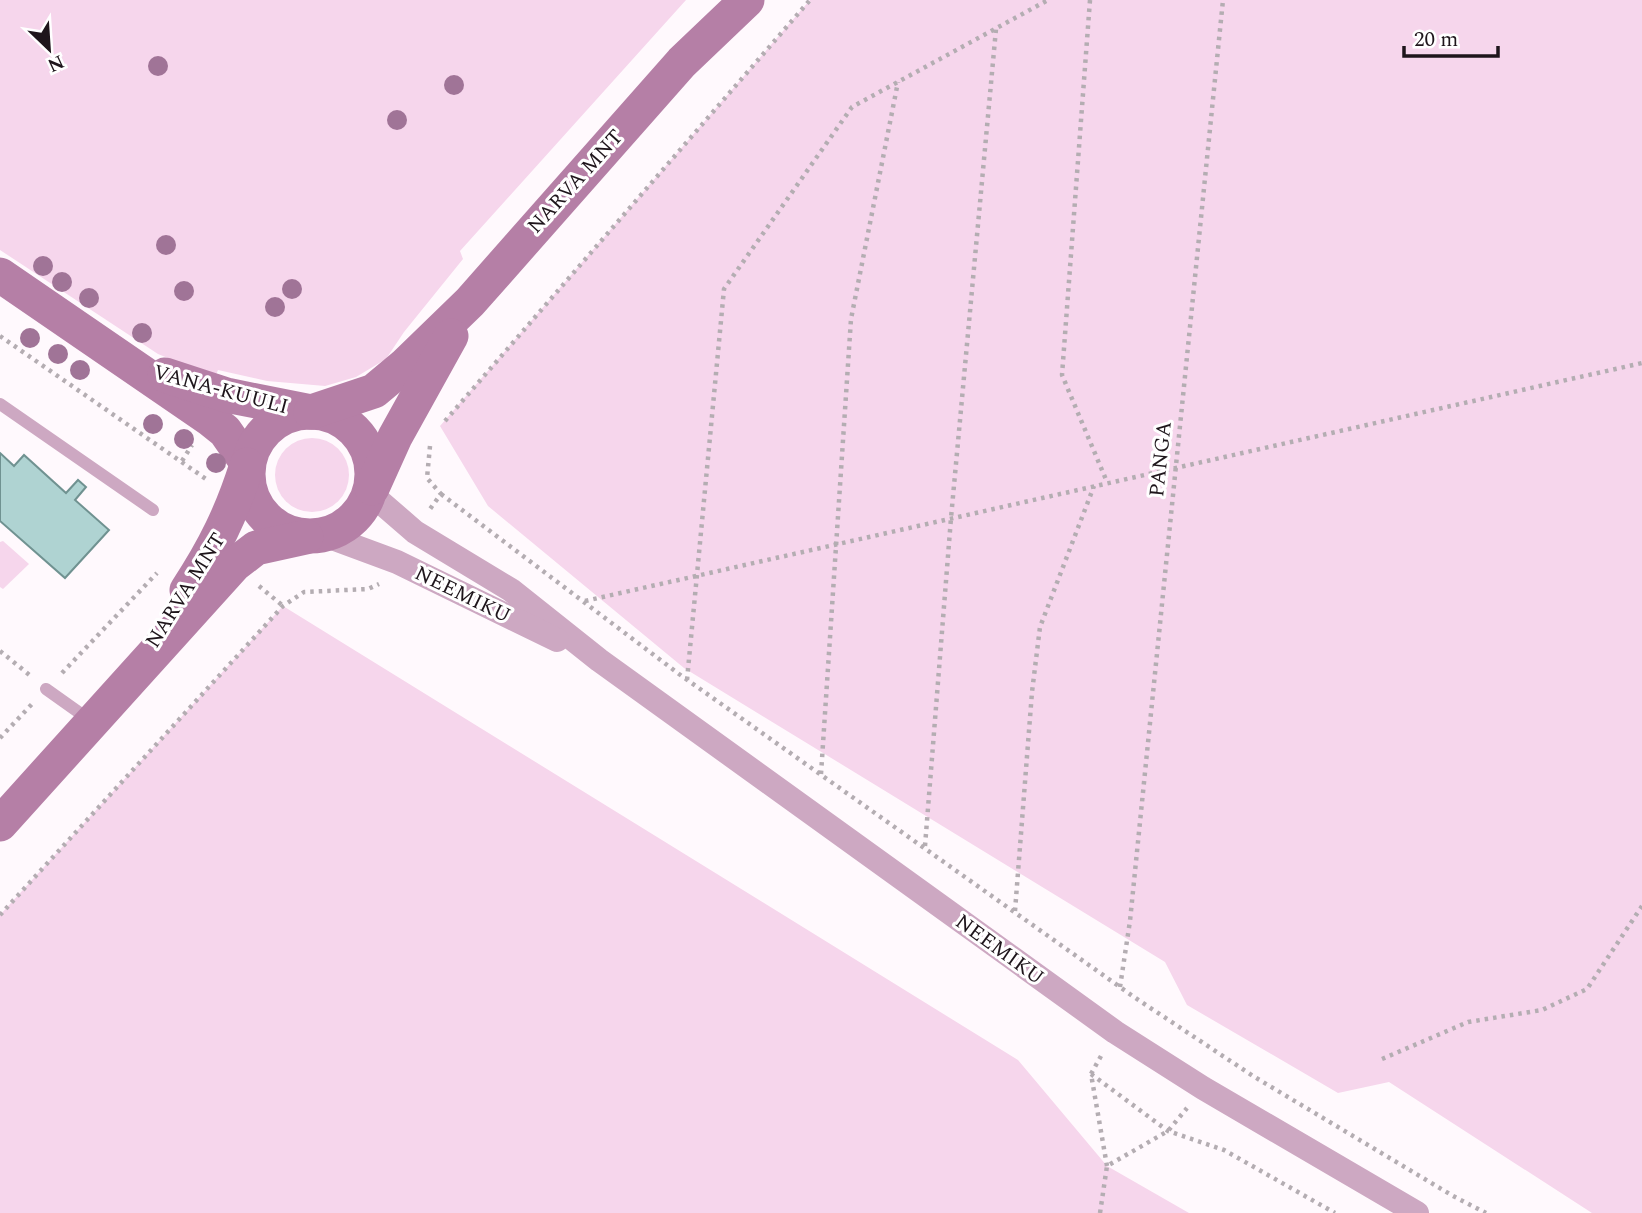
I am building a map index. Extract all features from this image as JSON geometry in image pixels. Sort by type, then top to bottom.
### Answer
[{"type":"main road","name":"NARVA MNT","points":[[682,62],[727,0]]},
{"type":"main road","name":"NARVA MNT","points":[[311,412],[374,391],[404,366],[470,302],[682,62],[747,0]]},
{"type":"main road","name":"VANA-KUULI","points":[[0,275],[225,431],[248,464]]},
{"type":"main road","name":"NARVA MNT","points":[[370,493],[395,437],[470,302]]},
{"type":"main road","name":"VANA-KUULI","points":[[132,364],[226,395],[311,412]]},
{"type":"main road","points":[[311,412],[325,413],[344,421],[359,435],[369,453],[372,473],[370,493],[360,512],[349,521],[315,536],[286,532],[268,521],[255,505],[248,485],[248,464],[255,444],[267,428],[284,418],[311,412]]},
{"type":"main road","name":"NARVA MNT","points":[[132,676],[214,550],[237,499],[248,464]]},
{"type":"main road","name":"NARVA MNT","points":[[0,824],[234,565],[256,548],[315,536]]},
{"type":"street","name":"NEEMIKU","points":[[370,493],[415,532],[511,590],[599,660],[1115,1032],[1203,1088],[1417,1213]]},
{"type":"street","name":"NEEMIKU","points":[[315,536],[397,562],[599,660]]},
{"type":"lane","points":[[0,404],[153,510]]},
{"type":"lane","points":[[46,689],[91,721]]},
{"type":"path","points":[[687,680],[724,289],[852,107],[1048,0]]},
{"type":"path","points":[[1090,0],[1062,376],[1108,482]]},
{"type":"path","name":"PANGA","points":[[1121,988],[1223,0]]},
{"type":"path","points":[[925,847],[951,518],[996,29]]},
{"type":"path","points":[[821,774],[851,319],[899,82]]},
{"type":"path","points":[[0,336],[206,478],[206,488]]},
{"type":"path","points":[[585,601],[1642,363]]},
{"type":"path","points":[[1015,911],[1032,692],[1040,627],[1094,485]]},
{"type":"path","points":[[441,494],[687,680],[1121,988],[1253,1076],[1441,1189],[1486,1213]]},
{"type":"path","points":[[0,738],[166,563]]},
{"type":"path","points":[[234,565],[283,606]]},
{"type":"path","points":[[0,652],[46,689]]},
{"type":"path","points":[[1382,1059],[1468,1023],[1542,1010],[1587,989],[1642,906]]},
{"type":"path","points":[[1100,1213],[1107,1166],[1091,1074],[1168,1131],[1224,1150],[1335,1213]]},
{"type":"path","points":[[1107,1166],[1168,1131],[1203,1088]]},
{"type":"shaded area","points":[[0,0],[686,0],[460,251],[463,259],[404,332],[386,359],[356,377],[325,386],[267,381],[218,370],[215,377],[158,354],[0,250]]},
{"type":"shaded area","points":[[810,0],[1642,0],[1642,1213],[1592,1213],[1389,1082],[1338,1093],[1187,1005],[1165,962],[684,668],[488,506],[440,426]]},
{"type":"shaded area","points":[[305,438],[319,438],[333,444],[343,454],[349,475],[347,489],[333,506],[319,512],[305,512],[291,506],[281,496],[275,482],[275,468],[281,454],[291,444]]},
{"type":"shaded area","points":[[3,541],[29,564],[3,589],[0,587],[0,542]]},
{"type":"shaded area","points":[[283,606],[1018,1060],[1107,1166],[1189,1213],[0,1213],[0,915]]},
{"type":"building","points":[[0,453],[14,466],[24,455],[66,493],[78,480],[86,487],[75,500],[109,530],[65,578],[0,521]]}]
